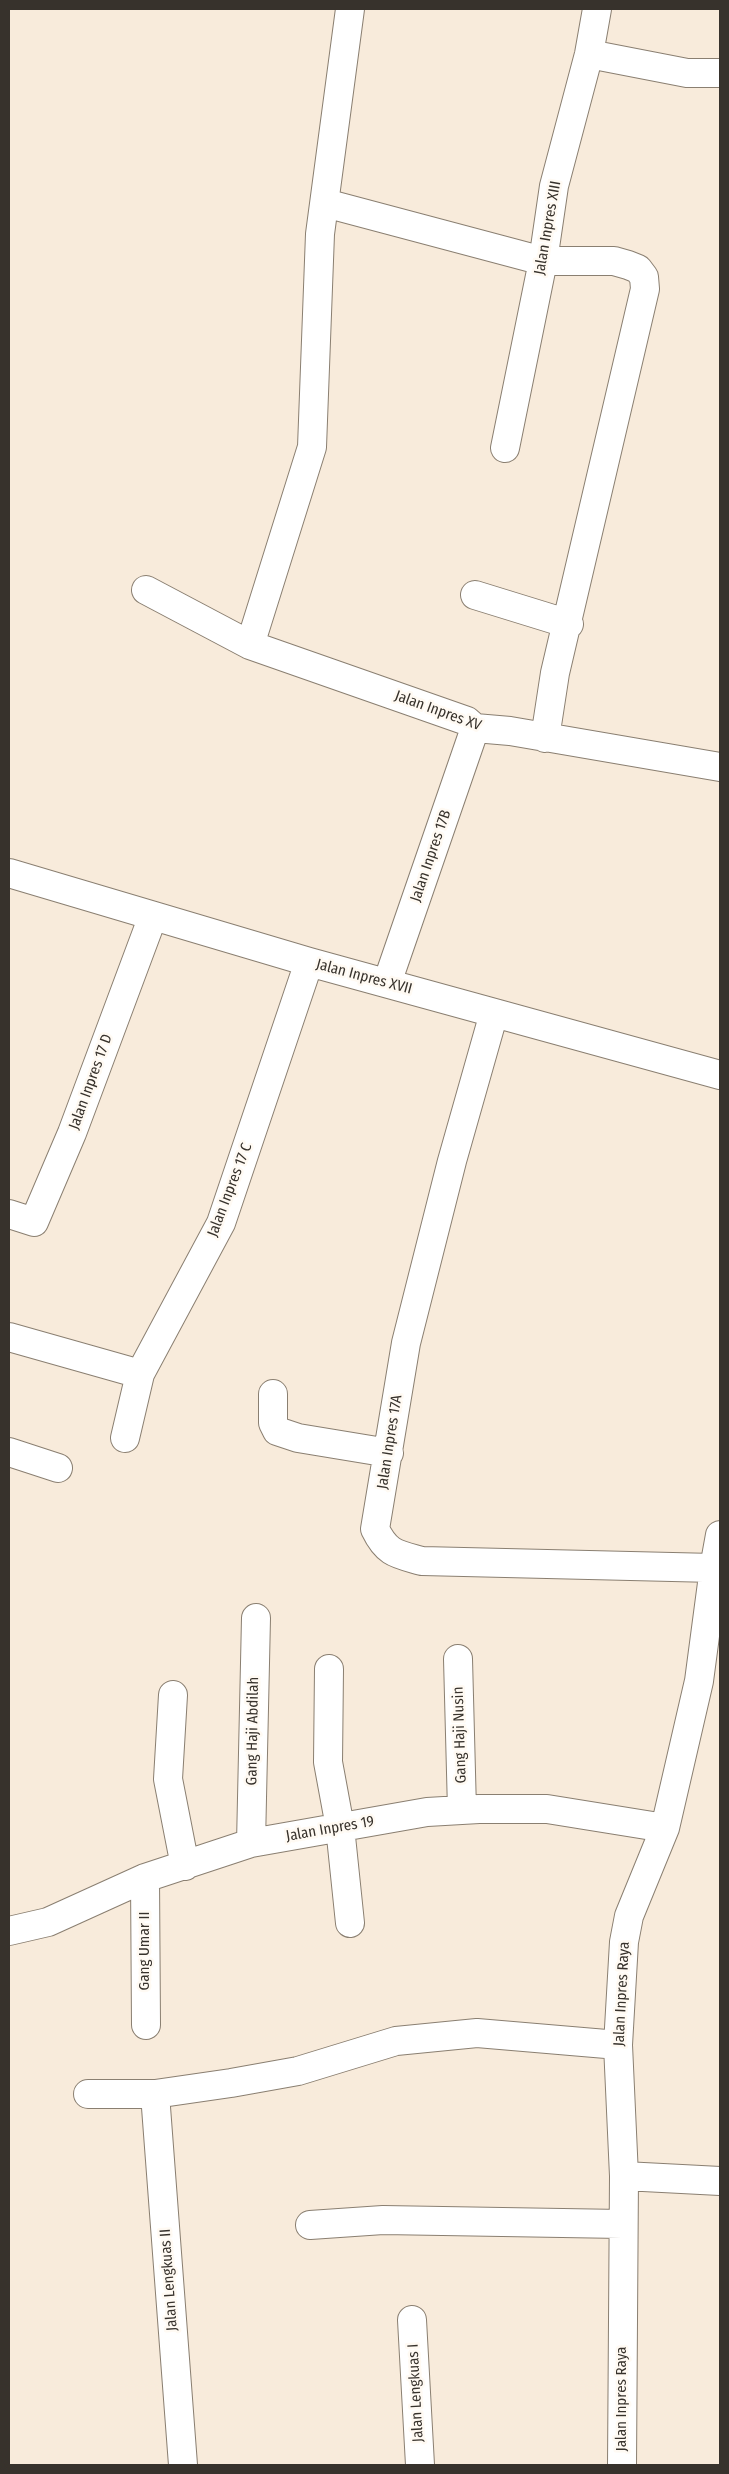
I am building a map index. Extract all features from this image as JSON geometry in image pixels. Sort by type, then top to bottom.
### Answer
[{"type":"street","points":[[250,644],[312,447],[320,234],[350,9]]},
{"type":"street","name":"Jalan Inpres XIII","points":[[505,448],[543,262],[554,186],[588,54],[597,9]]},
{"type":"street","points":[[588,54],[687,73],[720,73]]},
{"type":"street","points":[[325,203],[543,262],[614,262],[638,269],[644,277],[645,289],[555,673],[545,738]]},
{"type":"street","name":"Jalan Inpres XV","points":[[146,590],[250,644],[467,721],[475,728],[510,731],[720,767]]},
{"type":"street","points":[[475,594],[568,624]]},
{"type":"street","name":"Jalan Inpres 17B","points":[[387,983],[475,728]]},
{"type":"street","name":"Jalan Inpres XVII","points":[[9,873],[309,962],[720,1075]]},
{"type":"street","name":"Jalan Inpres 17 D","points":[[9,1214],[34,1222],[72,1133],[153,916]]},
{"type":"street","name":"Jalan Inpres 17 C","points":[[125,1438],[140,1374],[222,1222],[309,962]]},
{"type":"street","name":"Jalan Inpres 17A","points":[[494,1013],[452,1161],[406,1342],[375,1529],[383,1546],[399,1555],[422,1561],[714,1568]]},
{"type":"street","points":[[9,1336],[140,1374]]},
{"type":"street","points":[[273,1394],[273,1423],[276,1431],[298,1438],[389,1453]]},
{"type":"street","points":[[9,1452],[58,1468]]},
{"type":"street","name":"Jalan Inpres Raya","points":[[622,2465],[622,2224],[624,2176],[618,2045],[624,1942],[629,1916],[665,1828],[710,1681],[714,1568],[720,1535]]},
{"type":"street","name":"Gang Haji Abdilah","points":[[252,1843],[256,1618]]},
{"type":"street","name":"Gang Haji Nusin","points":[[458,1659],[462,1810]]},
{"type":"street","points":[[329,1669],[328,1762],[340,1828],[350,1923]]},
{"type":"street","points":[[173,1695],[168,1779],[185,1866]]},
{"type":"street","name":"Jalan Inpres 19","points":[[9,1931],[48,1922],[145,1878],[252,1843],[427,1812],[547,1809],[665,1828]]},
{"type":"street","name":"Gang Umar II","points":[[145,1878],[146,2025]]},
{"type":"street","points":[[88,2094],[155,2094],[298,2070],[396,2040],[477,2033],[618,2045]]},
{"type":"street","name":"Jalan Lengkuas II","points":[[155,2094],[183,2465]]},
{"type":"street","points":[[624,2176],[720,2180]]},
{"type":"street","points":[[310,2226],[384,2220],[622,2224]]},
{"type":"street","name":"Jalan Lengkuas I","points":[[412,2320],[420,2465]]}]
